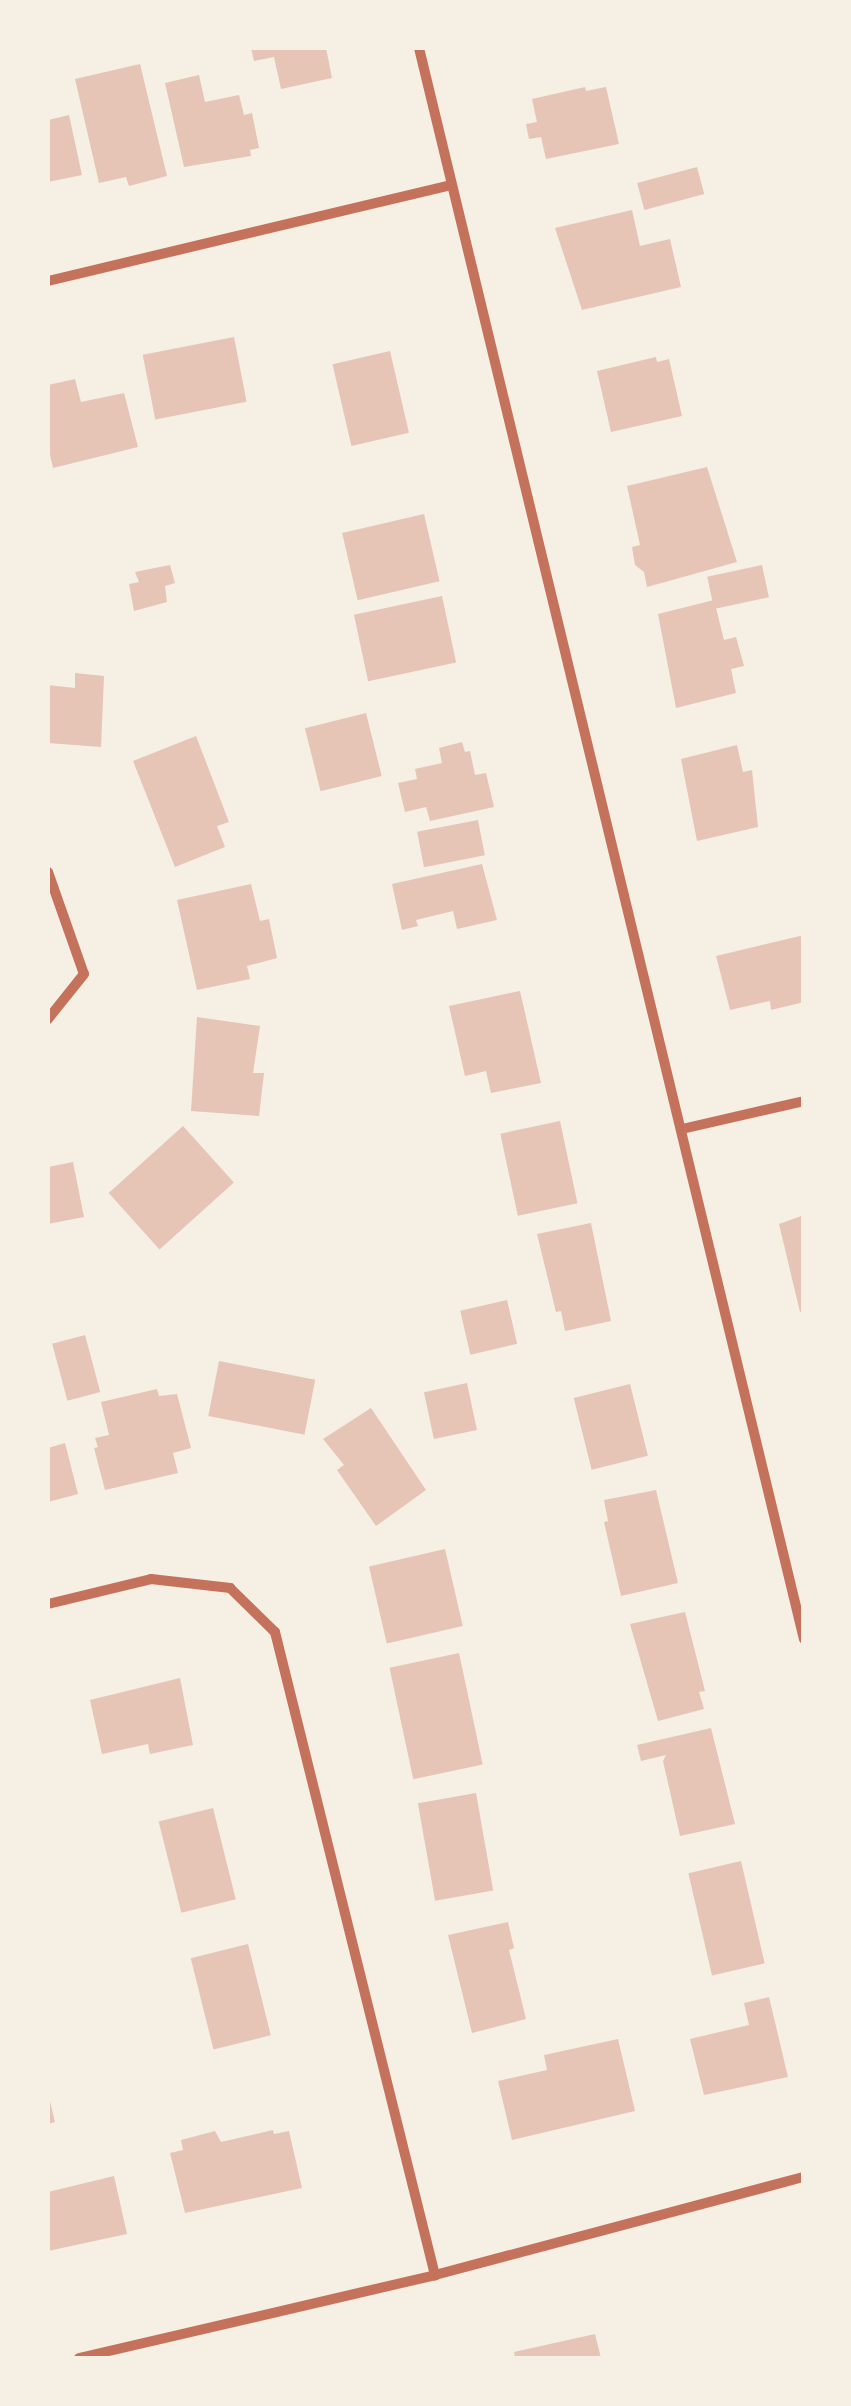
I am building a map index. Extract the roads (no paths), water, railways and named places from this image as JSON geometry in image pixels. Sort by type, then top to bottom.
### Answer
[{"type":"street","points":[[419,48],[804,1639]]},
{"type":"street","points":[[48,281],[450,185]]},
{"type":"street","points":[[48,872],[84,974],[48,1020]]},
{"type":"street","points":[[682,1128],[804,1100]]},
{"type":"street","points":[[48,1604],[152,1579],[230,1588],[275,1632],[435,2275]]},
{"type":"street","points":[[79,2358],[435,2275],[804,2177]]}]
